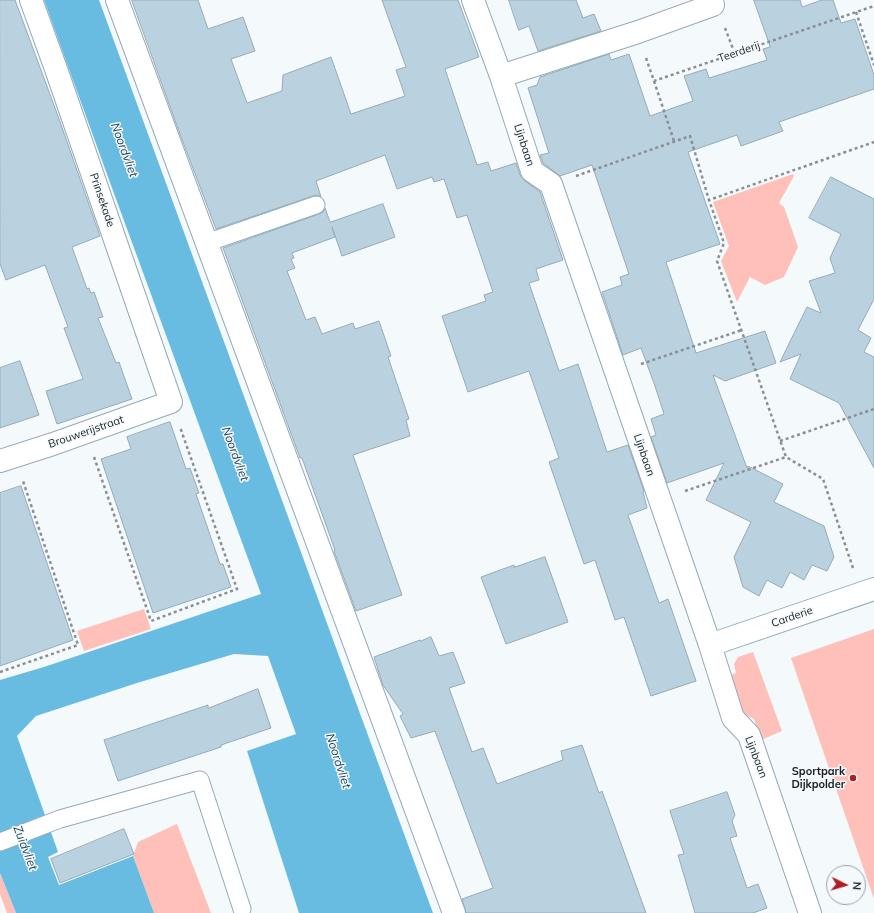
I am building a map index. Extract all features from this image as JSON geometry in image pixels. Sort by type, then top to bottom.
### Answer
[{"type":"street","name":"Prinsekade","points":[[31,0],[59,76],[171,402]]},
{"type":"street","points":[[117,0],[454,913]]},
{"type":"street","name":"Lijnbaan","points":[[473,0],[501,76],[532,171],[551,184],[710,645],[733,718],[749,734],[810,913]]},
{"type":"street","points":[[501,76],[638,32],[714,5],[712,0]]},
{"type":"street","name":"Brouwerijstraat","points":[[7,459],[171,402]]},
{"type":"street","name":"Carderie","points":[[710,645],[868,591]]},
{"type":"lane","points":[[206,244],[316,205]]},
{"type":"lane","points":[[0,842],[60,819],[200,780],[242,909]]},
{"type":"path","name":"Teerderij","points":[[654,81],[874,6]]},
{"type":"path","points":[[856,12],[874,65]]},
{"type":"path","points":[[638,32],[674,141]]},
{"type":"path","points":[[551,184],[690,136],[709,200],[724,243],[717,261],[786,457],[822,479],[868,591]]},
{"type":"path","points":[[709,200],[874,142]]},
{"type":"path","points":[[616,373],[742,330]]},
{"type":"path","points":[[86,432],[151,621],[237,589],[171,402]]},
{"type":"path","points":[[780,441],[874,409]]},
{"type":"path","points":[[660,500],[786,457]]},
{"type":"path","points":[[0,672],[78,645],[7,459]]},
{"type":"shaded area","points":[[793,174],[794,176],[779,203],[784,207],[798,247],[784,277],[765,285],[750,277],[737,302],[721,261],[729,246],[713,202]]},
{"type":"shaded area","points":[[144,609],[151,629],[84,651],[77,631]]},
{"type":"shaded area","name":"Sportpark Dijkpolder","points":[[874,629],[874,899],[866,876],[866,865],[862,865],[791,658]]},
{"type":"shaded area","points":[[753,652],[782,731],[761,740],[754,719],[742,713],[729,676],[736,673],[734,664],[738,657]]},
{"type":"shaded area","points":[[177,824],[211,913],[154,913],[133,856],[138,842]]},
{"type":"shaded area","points":[[0,873],[16,913],[7,913],[0,894]]},
{"type":"water","points":[[44,0],[99,0],[433,913],[299,913],[247,751],[296,734],[268,656],[234,654],[137,683],[36,716],[17,736],[58,852],[48,857],[59,885],[133,856],[154,913],[16,913],[0,873],[0,680],[44,667],[261,594]]},
{"type":"building","points":[[0,0],[15,0],[100,236],[72,247],[87,289],[89,288],[91,293],[94,292],[103,317],[98,318],[116,363],[119,362],[132,399],[57,424],[46,391],[83,379],[64,328],[68,327],[45,265],[6,280],[0,264]]},
{"type":"building","points":[[132,0],[198,0],[208,29],[243,17],[255,51],[231,59],[247,103],[282,91],[283,75],[331,57],[351,114],[405,96],[396,70],[406,67],[382,0],[458,0],[479,57],[445,69],[477,165],[488,162],[491,171],[516,163],[520,175],[525,181],[540,192],[563,260],[536,269],[539,280],[529,283],[559,371],[578,364],[607,452],[628,445],[644,491],[647,508],[628,515],[659,603],[668,599],[696,681],[651,696],[624,617],[615,620],[595,560],[584,564],[549,462],[559,458],[529,371],[468,392],[442,316],[486,301],[484,295],[493,292],[467,215],[457,218],[444,179],[434,182],[432,177],[397,189],[385,155],[316,181],[321,197],[318,195],[313,196],[216,229]]},
{"type":"building","points":[[509,0],[576,0],[583,18],[594,14],[601,31],[538,51],[529,26],[519,30]]},
{"type":"building","points":[[754,0],[800,0],[802,7],[822,0],[833,0],[841,23],[855,19],[874,75],[874,89],[779,122],[783,131],[741,146],[737,135],[688,152],[720,244],[666,262],[696,353],[765,331],[776,363],[725,381],[713,375],[747,468],[748,466],[783,484],[774,502],[824,526],[834,557],[827,571],[812,565],[804,580],[790,572],[782,588],[767,580],[759,596],[743,587],[734,557],[751,522],[706,500],[724,463],[667,483],[651,437],[656,435],[651,419],[664,414],[655,386],[641,348],[623,355],[602,292],[622,285],[620,277],[629,274],[592,165],[560,176],[543,163],[540,155],[549,153],[528,88],[537,85],[540,77],[609,54],[611,60],[629,54],[650,116],[693,101],[684,76],[706,69],[709,78],[767,60],[763,49],[770,47]]},
{"type":"building","points":[[831,177],[874,199],[874,299],[858,330],[871,338],[864,352],[874,357],[874,468],[839,403],[790,379],[801,354],[780,362],[807,307],[821,313],[809,281],[835,273],[830,258],[841,234],[809,218]]},
{"type":"building","points":[[383,204],[395,237],[342,256],[332,227],[335,237],[292,253],[294,258],[291,259],[295,268],[287,271],[306,320],[315,317],[322,334],[353,323],[355,329],[379,321],[391,356],[388,357],[409,419],[406,420],[410,436],[353,455],[402,595],[356,611],[302,458],[300,458],[223,248],[319,214],[323,212],[325,208],[330,222]]},
{"type":"building","points":[[20,361],[39,415],[0,428],[0,368]]},
{"type":"building","points":[[170,422],[186,469],[190,468],[199,493],[196,494],[220,564],[223,564],[231,587],[153,613],[101,459],[131,449],[127,437]]},
{"type":"building","points":[[21,486],[73,640],[0,666],[0,493]]},
{"type":"building","points":[[545,557],[568,622],[506,644],[481,577],[514,565],[514,567]]},
{"type":"building","points":[[431,637],[439,656],[453,652],[465,683],[449,688],[472,752],[483,748],[497,784],[563,760],[561,751],[582,745],[599,793],[602,791],[646,913],[466,913],[462,899],[493,888],[435,731],[411,738],[400,716],[403,714],[383,685],[374,657]]},
{"type":"building","points":[[258,689],[271,728],[221,745],[221,747],[118,781],[104,740],[208,705],[208,708]]},
{"type":"building","points":[[727,792],[735,815],[732,821],[737,836],[730,838],[747,888],[758,884],[767,908],[753,913],[695,913],[678,855],[684,854],[670,811]]},
{"type":"building","points":[[124,829],[134,854],[60,883],[51,859]]},
{"type":"place","name":"Sportpark Dijkpolder","points":[[853,778]]},
{"type":"water label","name":"Noordvliet","points":[[124,150]]},
{"type":"water label","name":"Noordvliet","points":[[235,454]]},
{"type":"water label","name":"Noordvliet","points":[[338,761]]},
{"type":"water label","name":"Zuidvliet","points":[[25,848]]}]
